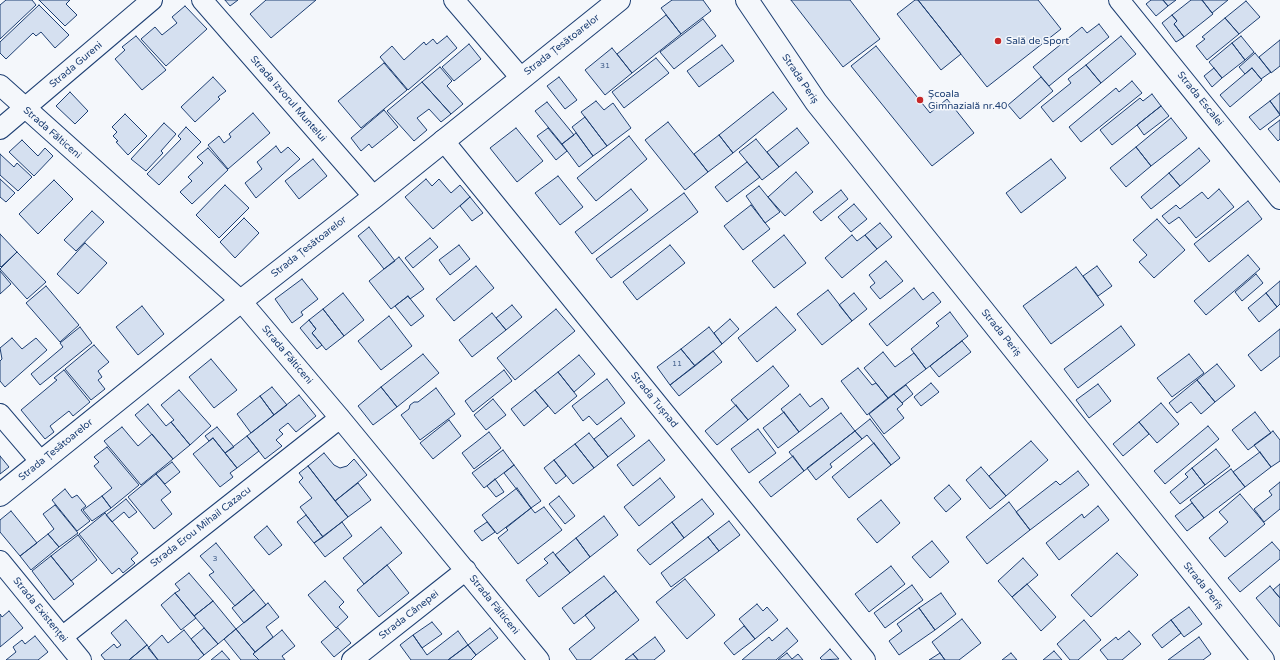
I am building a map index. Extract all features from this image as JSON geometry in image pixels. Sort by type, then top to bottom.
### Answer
[{"type":"street","name":"Strada Gureni","points":[[0,129],[152,0]]},
{"type":"street","name":"Strada Izvorul Muntelui","points":[[202,0],[374,197]]},
{"type":"street","points":[[454,0],[521,78]]},
{"type":"street","name":"Strada Țesătoarelor","points":[[0,495],[619,0]]},
{"type":"street","name":"Strada Periș","points":[[747,0],[816,102],[1262,660]]},
{"type":"street","name":"Strada Escalei","points":[[1119,0],[1280,199]]},
{"type":"street","name":"Strada Fălticeni","points":[[0,85],[24,109],[212,273],[241,301],[340,418],[539,660]]},
{"type":"street","name":"Strada Tușnad","points":[[443,140],[865,660]]},
{"type":"street","points":[[0,414],[41,462]]},
{"type":"street","name":"Strada Erou Mihail Cazacu","points":[[62,637],[340,418]]},
{"type":"street","name":"Strada Existenței","points":[[0,561],[81,660]]},
{"type":"street","name":"Strada Cânepei","points":[[352,660],[466,570]]},
{"type":"building","points":[[6,0],[32,0],[36,5],[0,39],[0,5]]},
{"type":"building","points":[[39,0],[70,0],[66,4],[77,15],[65,26]]},
{"type":"building","points":[[225,0],[238,0],[230,6]]},
{"type":"building","points":[[266,0],[316,0],[271,38],[250,14]]},
{"type":"building","points":[[672,0],[703,0],[711,11],[681,34],[661,8]]},
{"type":"building","points":[[791,0],[850,0],[880,39],[843,67]]},
{"type":"building","points":[[915,0],[918,0],[961,54],[941,70],[897,14]]},
{"type":"building","name":"Sală de Sport","points":[[918,0],[1038,0],[1061,29],[987,87]]},
{"type":"building","points":[[1151,0],[1163,0],[1168,6],[1156,16],[1146,4]]},
{"type":"building","points":[[1163,0],[1176,0],[1168,6]]},
{"type":"building","points":[[1191,0],[1202,0],[1213,14],[1184,37],[1174,24],[1177,21],[1172,15]]},
{"type":"building","points":[[1202,0],[1228,0],[1212,13]]},
{"type":"building","points":[[1246,1],[1260,17],[1239,34],[1225,18]]},
{"type":"building","points":[[39,5],[69,35],[55,48],[41,32],[36,36],[33,33],[6,59],[0,53],[0,42]]},
{"type":"building","points":[[185,6],[207,29],[166,66],[141,39],[155,27],[162,35],[177,23],[172,17]]},
{"type":"building","points":[[666,15],[681,34],[632,73],[617,54]]},
{"type":"building","points":[[1172,15],[1177,21],[1174,24],[1184,37],[1176,42],[1162,23]]},
{"type":"building","points":[[1225,18],[1239,34],[1207,60],[1196,46],[1205,39],[1202,37]]},
{"type":"building","points":[[703,19],[716,36],[674,69],[660,52]]},
{"type":"building","points":[[1099,24],[1109,37],[1049,86],[1033,67],[1082,27],[1087,33]]},
{"type":"building","points":[[136,36],[166,70],[142,90],[115,59],[125,50],[122,47]]},
{"type":"building","points":[[447,36],[457,48],[408,90],[380,57],[392,46],[404,60],[424,42],[426,45],[433,39],[437,44]]},
{"type":"building","points":[[1121,36],[1136,54],[1101,83],[1086,65]]},
{"type":"building","points":[[1241,36],[1254,52],[1245,60],[1232,43]]},
{"type":"building","points":[[1280,40],[1280,66],[1271,73],[1259,57]]},
{"type":"building","points":[[1232,43],[1245,60],[1222,78],[1209,62]]},
{"type":"building","points":[[469,44],[481,59],[454,81],[442,67]]},
{"type":"building","points":[[722,45],[734,61],[699,87],[687,71]]},
{"type":"building","points":[[876,46],[930,113],[947,99],[974,133],[932,166],[851,66]]},
{"type":"building","points":[[612,48],[632,73],[605,95],[585,70]]},
{"type":"building","points":[[1255,53],[1271,72],[1261,79],[1252,68],[1245,74],[1239,67]]},
{"type":"building","points":[[656,58],[669,73],[624,108],[612,92]]},
{"type":"building","points":[[384,63],[407,90],[361,128],[338,101]]},
{"type":"building","points":[[1086,65],[1101,83],[1053,122],[1041,107],[1071,83],[1068,79]]},
{"type":"building","points":[[440,67],[452,81],[447,86],[463,104],[451,114],[422,82]]},
{"type":"building","points":[[1214,68],[1222,78],[1212,87],[1204,76]]},
{"type":"building","points":[[1252,68],[1262,80],[1230,107],[1220,95]]},
{"type":"building","points":[[213,77],[226,91],[218,97],[220,99],[195,122],[181,107]]},
{"type":"building","points":[[559,77],[577,100],[565,109],[547,86]]},
{"type":"building","points":[[1041,77],[1053,91],[1020,119],[1008,105]]},
{"type":"building","points":[[1132,81],[1142,93],[1081,142],[1069,127],[1116,88],[1119,92]]},
{"type":"building","points":[[422,82],[451,114],[441,122],[429,109],[417,118],[427,130],[414,141],[387,111]]},
{"type":"building","points":[[70,92],[88,111],[75,124],[56,106]]},
{"type":"building","points":[[773,92],[787,109],[733,153],[719,135]]},
{"type":"building","points":[[1280,93],[1280,114],[1270,101]]},
{"type":"building","points":[[1152,94],[1161,106],[1112,145],[1100,130],[1140,98],[1143,101]]},
{"type":"building","points":[[596,101],[604,110],[613,103],[631,128],[607,146],[581,112]]},
{"type":"building","points":[[1270,101],[1280,115],[1260,130],[1249,117]]},
{"type":"building","points":[[547,102],[574,135],[562,144],[535,111]]},
{"type":"building","points":[[1161,106],[1169,116],[1144,135],[1137,125]]},
{"type":"building","points":[[384,110],[398,127],[372,148],[369,144],[361,151],[351,138]]},
{"type":"building","points":[[253,113],[270,133],[228,169],[208,145],[219,136],[224,143],[231,137],[229,134]]},
{"type":"building","points":[[125,114],[147,136],[128,155],[116,142],[118,141],[113,136],[117,132],[112,127]]},
{"type":"building","points":[[585,117],[607,146],[593,156],[572,127]]},
{"type":"building","points":[[1171,118],[1187,138],[1151,166],[1136,147]]},
{"type":"building","points":[[1280,120],[1280,139],[1278,141],[1268,129]]},
{"type":"building","points":[[668,122],[708,172],[685,190],[645,140]]},
{"type":"building","points":[[164,123],[176,134],[161,151],[163,153],[146,171],[131,159]]},
{"type":"building","points":[[186,127],[201,142],[159,185],[147,174],[181,139],[178,136]]},
{"type":"building","points":[[516,128],[543,161],[517,182],[490,148]]},
{"type":"building","points":[[548,128],[567,151],[556,160],[537,136]]},
{"type":"building","points":[[797,128],[809,143],[779,167],[767,152]]},
{"type":"building","points":[[576,133],[593,156],[579,167],[562,144]]},
{"type":"building","points":[[719,135],[733,153],[708,172],[694,154]]},
{"type":"building","points":[[629,136],[647,159],[596,201],[577,178]]},
{"type":"building","points":[[756,139],[779,167],[762,180],[739,152]]},
{"type":"building","points":[[22,140],[38,156],[45,148],[53,156],[34,176],[9,152]]},
{"type":"building","points":[[276,146],[281,153],[288,147],[300,159],[256,198],[245,183],[262,169],[257,162]]},
{"type":"building","points":[[1136,147],[1151,166],[1126,187],[1110,168]]},
{"type":"building","points":[[208,148],[228,170],[192,204],[180,192],[192,181],[188,177],[203,163],[197,157]]},
{"type":"building","points":[[1199,148],[1210,161],[1180,186],[1169,173]]},
{"type":"building","points":[[0,154],[14,167],[17,163],[32,177],[18,191],[0,175]]},
{"type":"building","points":[[313,159],[327,176],[299,199],[285,181]]},
{"type":"building","points":[[1051,159],[1066,178],[1021,213],[1006,193]]},
{"type":"building","points":[[747,162],[760,177],[727,202],[715,187]]},
{"type":"building","points":[[796,172],[813,192],[785,216],[768,197]]},
{"type":"building","points":[[1169,173],[1180,186],[1151,209],[1141,197]]},
{"type":"building","points":[[558,176],[583,207],[560,225],[535,193]]},
{"type":"building","points":[[0,179],[15,193],[6,202],[0,197]]},
{"type":"building","points":[[426,179],[432,186],[439,179],[451,193],[460,185],[470,197],[433,229],[405,197]]},
{"type":"building","points":[[54,180],[73,199],[38,234],[19,214]]},
{"type":"building","points":[[225,185],[249,208],[219,238],[196,215]]},
{"type":"building","points":[[759,186],[780,212],[765,223],[746,196]]},
{"type":"building","points":[[631,189],[648,210],[592,254],[575,232]]},
{"type":"building","points":[[1219,189],[1234,207],[1196,238],[1179,217],[1169,224],[1162,216],[1176,205],[1180,209],[1202,192],[1208,199]]},
{"type":"building","points":[[841,190],[848,199],[821,221],[813,212]]},
{"type":"building","points":[[684,193],[698,212],[611,278],[596,259]]},
{"type":"building","points":[[470,197],[483,213],[472,221],[460,206]]},
{"type":"building","points":[[1248,201],[1262,219],[1209,262],[1194,244]]},
{"type":"building","points":[[854,204],[867,219],[851,232],[838,217]]},
{"type":"building","points":[[751,205],[770,229],[743,250],[724,226]]},
{"type":"building","points":[[92,211],[104,222],[76,251],[64,240]]},
{"type":"building","points":[[244,218],[259,233],[235,258],[220,242]]},
{"type":"building","points":[[1157,219],[1185,250],[1154,278],[1139,262],[1147,255],[1133,240]]},
{"type":"building","points":[[880,223],[892,237],[877,249],[865,235]]},
{"type":"building","points":[[369,227],[395,261],[384,269],[358,236]]},
{"type":"building","points":[[0,234],[17,252],[1,267],[0,266]]},
{"type":"building","points":[[784,235],[806,263],[774,288],[752,261]]},
{"type":"building","points":[[852,235],[857,241],[865,235],[877,249],[842,278],[825,258]]},
{"type":"building","points":[[430,238],[438,247],[413,268],[405,258]]},
{"type":"building","points":[[85,243],[107,263],[78,294],[57,274]]},
{"type":"building","points":[[459,245],[470,259],[450,275],[439,260]]},
{"type":"building","points":[[670,245],[685,263],[637,300],[623,282]]},
{"type":"building","points":[[17,252],[46,282],[27,299],[0,269]]},
{"type":"building","points":[[1248,255],[1260,269],[1206,315],[1194,301]]},
{"type":"building","points":[[399,257],[424,289],[410,299],[408,296],[391,309],[369,281]]},
{"type":"building","points":[[886,261],[903,281],[880,299],[870,287],[875,283],[869,275]]},
{"type":"building","points":[[476,266],[494,288],[454,321],[436,299]]},
{"type":"building","points":[[1097,266],[1112,286],[1098,296],[1083,276]]},
{"type":"building","points":[[1076,267],[1104,305],[1051,344],[1023,306]]},
{"type":"building","points":[[0,271],[11,284],[0,294]]},
{"type":"building","points":[[1256,274],[1263,283],[1242,301],[1235,292]]},
{"type":"building","points":[[302,279],[318,299],[301,312],[303,315],[292,323],[275,299]]},
{"type":"building","points":[[1280,281],[1280,304],[1277,307],[1266,293]]},
{"type":"building","points":[[46,286],[79,325],[60,342],[26,303]]},
{"type":"building","points":[[914,288],[923,300],[933,292],[941,302],[887,346],[869,324]]},
{"type":"building","points":[[828,290],[852,321],[822,345],[797,314]]},
{"type":"building","points":[[343,293],[364,320],[344,336],[323,309]]},
{"type":"building","points":[[854,293],[867,309],[852,321],[839,305]]},
{"type":"building","points":[[1266,293],[1277,307],[1259,322],[1248,308]]},
{"type":"building","points":[[408,296],[424,316],[411,326],[395,306]]},
{"type":"building","points":[[512,305],[522,317],[506,330],[496,318]]},
{"type":"building","points":[[142,306],[164,334],[138,355],[116,327]]},
{"type":"building","points":[[776,307],[796,330],[757,362],[738,338]]},
{"type":"building","points":[[323,309],[344,336],[326,350],[312,333],[316,329],[309,320]]},
{"type":"building","points":[[556,309],[575,331],[515,380],[497,358]]},
{"type":"building","points":[[950,312],[968,336],[926,369],[911,349],[939,326],[936,323]]},
{"type":"building","points":[[492,313],[506,330],[472,357],[459,340]]},
{"type":"building","points":[[389,316],[412,346],[381,370],[358,341]]},
{"type":"building","points":[[730,319],[739,329],[722,344],[714,333]]},
{"type":"building","points":[[309,320],[316,329],[312,333],[322,345],[317,349],[300,328]]},
{"type":"building","points":[[1121,326],[1135,345],[1078,388],[1064,369]]},
{"type":"building","points":[[80,327],[92,343],[40,385],[31,374],[63,347],[60,343]]},
{"type":"building","points":[[709,327],[722,344],[695,366],[681,349]]},
{"type":"building","points":[[1280,329],[1280,356],[1261,371],[1248,355]]},
{"type":"building","points":[[12,338],[22,349],[36,338],[47,350],[5,387],[0,381],[0,361],[2,359],[0,348]]},
{"type":"building","points":[[962,341],[971,352],[939,377],[930,366]]},
{"type":"building","points":[[94,345],[109,362],[98,371],[102,377],[98,380],[105,389],[91,400],[65,369]]},
{"type":"building","points":[[681,349],[695,366],[670,385],[657,367]]},
{"type":"building","points":[[713,351],[722,362],[679,396],[670,385]]},
{"type":"building","points":[[883,352],[895,367],[914,353],[926,369],[888,398],[864,368]]},
{"type":"building","points":[[423,354],[439,373],[397,407],[381,387]]},
{"type":"building","points":[[1189,354],[1204,373],[1172,397],[1157,378]]},
{"type":"building","points":[[579,355],[595,374],[574,392],[558,372]]},
{"type":"building","points":[[211,359],[237,390],[214,408],[189,377]]},
{"type":"building","points":[[1217,364],[1235,386],[1215,402],[1197,380]]},
{"type":"building","points":[[773,366],[789,386],[748,420],[731,400]]},
{"type":"building","points":[[858,368],[872,385],[876,383],[888,398],[867,415],[841,381]]},
{"type":"building","points":[[64,370],[90,402],[73,416],[69,411],[50,426],[54,432],[45,439],[21,410],[57,380],[54,378]]},
{"type":"building","points":[[504,370],[512,381],[473,412],[465,401]]},
{"type":"building","points":[[558,372],[577,396],[555,414],[535,390]]},
{"type":"building","points":[[607,379],[625,403],[597,425],[589,416],[583,421],[572,406]]},
{"type":"building","points":[[1197,380],[1215,402],[1201,414],[1191,402],[1177,413],[1169,403]]},
{"type":"building","points":[[931,383],[939,392],[921,406],[914,397]]},
{"type":"building","points":[[1098,384],[1111,401],[1089,418],[1076,400]]},
{"type":"building","points":[[906,385],[913,394],[902,403],[894,394]]},
{"type":"building","points":[[272,387],[287,405],[274,415],[260,396]]},
{"type":"building","points":[[381,387],[397,407],[373,425],[358,406]]},
{"type":"building","points":[[436,388],[455,414],[420,440],[401,415],[409,409],[410,405],[414,402],[418,402]]},
{"type":"building","points":[[179,390],[211,426],[190,445],[171,422],[174,420],[161,405]]},
{"type":"building","points":[[535,390],[548,406],[524,426],[511,409]]},
{"type":"building","points":[[800,394],[810,407],[822,398],[829,408],[799,432],[781,409]]},
{"type":"building","points":[[894,394],[903,404],[897,409],[904,418],[884,434],[869,414]]},
{"type":"building","points":[[299,395],[316,416],[296,432],[288,423],[279,430],[283,434],[276,440],[282,446],[265,459],[247,436]]},
{"type":"building","points":[[260,396],[274,415],[251,433],[237,414]]},
{"type":"building","points":[[493,399],[506,415],[486,430],[474,415]]},
{"type":"building","points":[[1161,403],[1179,424],[1157,443],[1139,422]]},
{"type":"building","points":[[148,404],[166,426],[171,422],[190,445],[173,459],[135,415]]},
{"type":"building","points":[[736,405],[748,420],[717,445],[705,431]]},
{"type":"building","points":[[784,412],[799,432],[778,448],[763,428]]},
{"type":"building","points":[[1255,412],[1271,433],[1248,450],[1232,430]]},
{"type":"building","points":[[841,413],[855,431],[804,471],[789,452]]},
{"type":"building","points":[[621,418],[635,436],[608,457],[594,439]]},
{"type":"building","points":[[870,419],[900,458],[891,465],[867,435],[862,439],[855,431]]},
{"type":"building","points":[[449,420],[461,436],[433,459],[420,443]]},
{"type":"building","points":[[1139,422],[1149,434],[1123,456],[1113,444]]},
{"type":"building","points":[[1208,426],[1219,439],[1165,484],[1154,471]]},
{"type":"building","points":[[122,427],[138,446],[152,434],[173,459],[141,485],[104,441]]},
{"type":"building","points":[[217,427],[234,447],[225,453],[213,438],[209,441],[205,436]]},
{"type":"building","points":[[758,429],[776,453],[749,473],[731,449]]},
{"type":"building","points":[[855,431],[862,439],[830,464],[832,467],[816,480],[807,468]]},
{"type":"building","points":[[1273,431],[1280,440],[1280,461],[1271,467],[1254,445]]},
{"type":"building","points":[[489,432],[501,448],[474,469],[462,453]]},
{"type":"building","points":[[589,433],[608,457],[594,468],[575,444]]},
{"type":"building","points":[[247,436],[259,451],[237,468],[225,453]]},
{"type":"building","points":[[213,438],[237,468],[230,473],[233,477],[220,487],[193,454]]},
{"type":"building","points":[[649,440],[665,460],[633,486],[617,465]]},
{"type":"building","points":[[1031,441],[1048,460],[1006,496],[989,476]]},
{"type":"building","points":[[874,443],[891,465],[849,498],[832,477]]},
{"type":"building","points":[[575,444],[594,468],[573,484],[554,460]]},
{"type":"building","points":[[107,447],[139,485],[111,508],[102,496],[112,488],[94,466],[99,462],[94,457]]},
{"type":"building","points":[[1216,449],[1230,466],[1205,485],[1192,468]]},
{"type":"building","points":[[503,450],[514,465],[484,488],[472,473]]},
{"type":"building","points":[[1260,452],[1271,467],[1245,487],[1233,472]]},
{"type":"building","points":[[324,453],[334,465],[340,468],[347,466],[354,459],[367,475],[335,501],[308,466]]},
{"type":"building","points":[[0,456],[9,467],[0,474]]},
{"type":"building","points":[[793,456],[804,471],[771,497],[759,482]]},
{"type":"building","points":[[554,460],[566,476],[556,484],[544,468]]},
{"type":"building","points":[[172,462],[180,472],[165,484],[156,474]]},
{"type":"building","points":[[514,465],[541,501],[531,508],[504,473]]},
{"type":"building","points":[[308,466],[348,517],[323,537],[300,507],[312,498],[299,482],[303,478],[299,473]]},
{"type":"building","points":[[981,467],[1006,496],[990,509],[966,480]]},
{"type":"building","points":[[1192,468],[1205,485],[1180,504],[1170,492],[1188,477],[1185,474]]},
{"type":"building","points":[[1231,469],[1245,487],[1204,518],[1190,500]]},
{"type":"building","points":[[1078,471],[1089,485],[1030,530],[1016,512],[1056,481],[1060,485]]},
{"type":"building","points":[[156,474],[171,492],[161,500],[172,514],[154,529],[128,497]]},
{"type":"building","points":[[660,478],[675,497],[639,526],[624,507]]},
{"type":"building","points":[[495,479],[504,492],[496,497],[487,486]]},
{"type":"building","points":[[1280,482],[1280,509],[1264,522],[1254,509],[1272,495],[1269,491]]},
{"type":"building","points":[[358,483],[371,500],[348,517],[335,501]]},
{"type":"building","points":[[949,485],[961,499],[946,512],[934,498]]},
{"type":"building","points":[[517,488],[531,508],[497,534],[482,515]]},
{"type":"building","points":[[65,489],[72,498],[77,495],[86,506],[81,510],[90,521],[77,531],[52,500]]},
{"type":"building","points":[[1240,494],[1265,524],[1225,557],[1209,538],[1228,522],[1219,512]]},
{"type":"building","points":[[102,496],[111,508],[92,521],[83,510]]},
{"type":"building","points":[[559,496],[575,516],[565,524],[549,504]]},
{"type":"building","points":[[126,499],[137,512],[129,518],[124,512],[112,522],[106,515]]},
{"type":"building","points":[[702,499],[714,514],[684,538],[672,522]]},
{"type":"building","points":[[881,500],[900,523],[877,543],[857,519]]},
{"type":"building","points":[[1009,502],[1030,530],[987,564],[966,537]]},
{"type":"building","points":[[1192,503],[1204,518],[1187,531],[1175,516]]},
{"type":"building","points":[[55,505],[78,533],[59,547],[48,534],[54,529],[43,514]]},
{"type":"building","points":[[1098,506],[1109,520],[1059,560],[1046,543],[1082,514],[1084,518]]},
{"type":"building","points":[[544,507],[562,530],[518,564],[498,538],[508,530],[506,528],[531,508],[535,513]]},
{"type":"building","points":[[11,511],[37,543],[20,556],[0,532],[0,520]]},
{"type":"building","points":[[105,513],[138,553],[131,559],[135,563],[123,573],[119,568],[112,574],[79,534]]},
{"type":"building","points":[[306,515],[323,537],[314,543],[297,522]]},
{"type":"building","points":[[604,516],[618,535],[590,557],[576,538]]},
{"type":"building","points":[[729,521],[740,535],[719,551],[708,537]]},
{"type":"building","points":[[342,522],[352,536],[325,557],[314,543]]},
{"type":"building","points":[[487,522],[495,532],[482,541],[474,531]]},
{"type":"building","points":[[672,522],[684,538],[650,565],[637,550]]},
{"type":"building","points":[[267,526],[282,545],[269,555],[254,537]]},
{"type":"building","points":[[381,527],[402,553],[364,584],[343,558]]},
{"type":"building","points":[[48,534],[59,547],[31,570],[20,556]]},
{"type":"building","points":[[78,535],[97,560],[71,581],[51,556]]},
{"type":"building","points":[[708,537],[719,551],[671,587],[661,573]]},
{"type":"building","points":[[576,538],[590,557],[570,573],[555,555]]},
{"type":"building","points":[[932,541],[949,562],[930,578],[912,557]]},
{"type":"building","points":[[1272,542],[1280,551],[1280,559],[1240,592],[1228,578]]},
{"type":"building","points":[[216,543],[254,590],[235,606],[209,575],[214,572],[200,556]]},
{"type":"building","points":[[553,552],[570,573],[539,597],[526,580],[548,563],[544,559]]},
{"type":"building","points":[[1117,553],[1138,575],[1091,617],[1071,595]]},
{"type":"building","points":[[51,556],[74,584],[54,600],[32,571]]},
{"type":"building","points":[[1023,558],[1038,575],[1012,597],[998,581]]},
{"type":"building","points":[[387,565],[409,593],[379,617],[357,590]]},
{"type":"building","points":[[891,566],[905,584],[869,612],[855,594]]},
{"type":"building","points":[[189,573],[213,601],[194,616],[175,593],[180,590],[175,584]]},
{"type":"building","points":[[604,576],[616,591],[574,624],[562,608]]},
{"type":"building","points":[[685,579],[715,615],[687,639],[656,602]]},
{"type":"building","points":[[325,581],[344,602],[339,607],[348,617],[336,628],[308,595]]},
{"type":"building","points":[[1027,584],[1056,617],[1041,631],[1012,597]]},
{"type":"building","points":[[1280,584],[1280,598],[1273,590]]},
{"type":"building","points":[[912,585],[923,600],[885,628],[874,613]]},
{"type":"building","points":[[1270,586],[1280,598],[1280,627],[1256,598]]},
{"type":"building","points":[[254,590],[266,605],[244,623],[232,608]]},
{"type":"building","points":[[616,591],[639,620],[590,660],[577,660],[569,649],[595,628],[585,615]]},
{"type":"building","points":[[175,593],[196,618],[181,630],[161,605]]},
{"type":"building","points":[[941,593],[956,614],[935,630],[919,608]]},
{"type":"building","points":[[213,601],[236,629],[218,644],[194,616]]},
{"type":"building","points":[[268,603],[279,617],[266,627],[273,637],[255,652],[236,629]]},
{"type":"building","points":[[757,604],[763,611],[767,607],[778,620],[755,639],[739,619]]},
{"type":"building","points":[[1189,607],[1202,624],[1184,637],[1171,620]]},
{"type":"building","points":[[919,608],[935,630],[899,655],[889,641],[902,631],[897,624]]},
{"type":"building","points":[[9,611],[23,628],[0,647],[0,614],[2,617]]},
{"type":"building","points":[[962,619],[981,643],[959,660],[945,660],[932,642]]},
{"type":"building","points":[[126,620],[147,645],[129,660],[105,660],[101,655],[114,644],[117,648],[121,645],[111,633]]},
{"type":"building","points":[[1084,620],[1101,640],[1078,660],[1070,660],[1057,644]]},
{"type":"building","points":[[1171,620],[1181,633],[1162,648],[1152,635]]},
{"type":"building","points":[[432,622],[442,634],[422,648],[413,635]]},
{"type":"building","points":[[744,626],[755,639],[734,655],[724,643]]},
{"type":"building","points":[[204,628],[218,644],[204,655],[191,639]]},
{"type":"building","points":[[338,628],[351,643],[334,657],[321,642]]},
{"type":"building","points":[[490,628],[498,638],[476,655],[468,645]]},
{"type":"building","points":[[787,628],[798,641],[776,660],[742,660],[769,637],[772,641]]},
{"type":"building","points":[[236,629],[255,652],[253,654],[259,660],[241,660],[224,639]]},
{"type":"building","points":[[184,630],[204,655],[198,660],[158,660],[148,648],[162,635],[168,643]]},
{"type":"building","points":[[282,630],[295,646],[282,656],[285,660],[259,660],[253,654]]},
{"type":"building","points":[[458,631],[468,645],[448,660],[411,660],[400,645],[413,635],[427,655]]},
{"type":"building","points":[[1129,631],[1141,644],[1122,660],[1108,660],[1100,650],[1116,637],[1118,640]]},
{"type":"building","points":[[35,636],[48,652],[38,660],[6,660],[16,652],[13,647],[22,640],[25,644]]},
{"type":"building","points":[[655,637],[665,651],[654,660],[638,660],[633,654]]},
{"type":"building","points":[[1199,637],[1211,654],[1203,660],[1168,660]]},
{"type":"building","points":[[147,645],[158,660],[129,660]]},
{"type":"building","points":[[468,645],[476,655],[471,660],[448,660]]},
{"type":"building","points":[[830,649],[839,659],[822,660],[820,658]]},
{"type":"building","points":[[222,651],[230,660],[211,660]]},
{"type":"building","points":[[1054,651],[1062,660],[1043,660]]},
{"type":"building","points":[[787,653],[792,659],[798,654],[803,660],[778,660]]},
{"type":"building","points":[[940,653],[945,660],[929,660]]},
{"type":"building","points":[[1011,653],[1017,660],[1002,660]]},
{"type":"building","points":[[633,654],[638,660],[625,660]]},
{"type":"place","name":"Sală de Sport","points":[[998,41]]},
{"type":"place","name":"Școala Gimnazială nr.40","points":[[920,100]]}]
